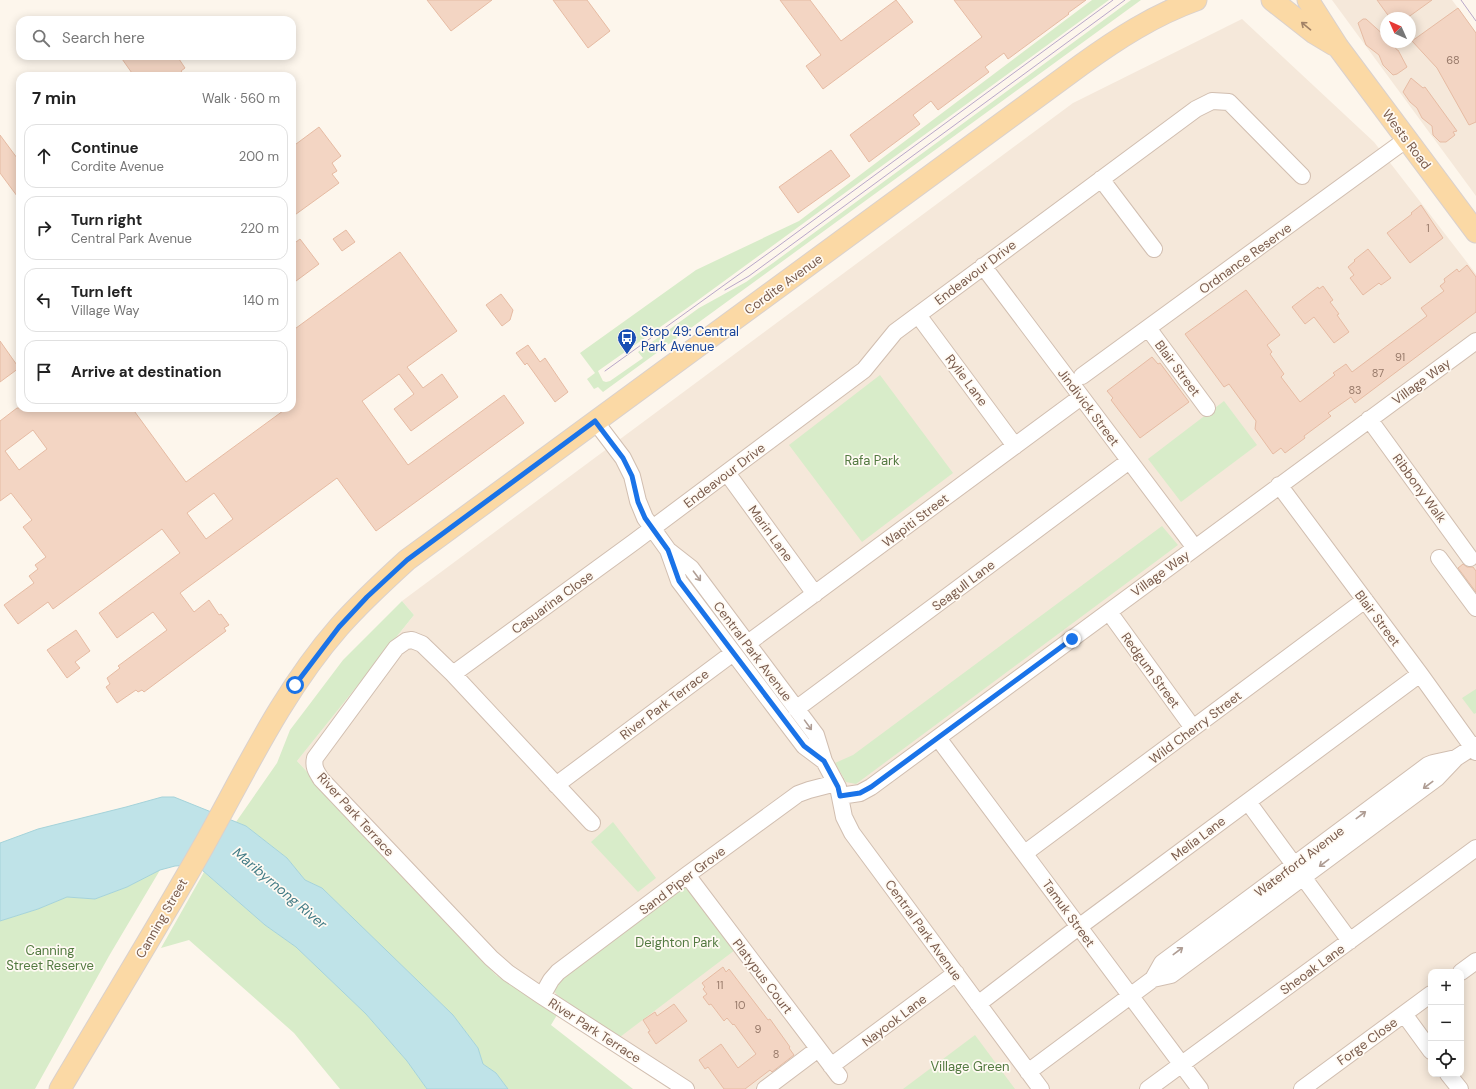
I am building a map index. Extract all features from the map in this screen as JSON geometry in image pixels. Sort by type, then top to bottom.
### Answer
[{"type":"main road","name":"Cordite Avenue","points":[[1081,65],[1160,0]]},
{"type":"main road","name":"Cordite Avenue","points":[[258,746],[295,685],[339,627],[407,560],[1081,65],[1134,29],[1159,15],[1196,0]]},
{"type":"main road","name":"Wests Road","points":[[1272,0],[1314,33],[1338,47]]},
{"type":"main road","name":"Wests Road","points":[[1308,0],[1338,47],[1476,232]]},
{"type":"main road","name":"Canning Street","points":[[60,1089],[202,847],[258,746]]},
{"type":"street","name":"Endeavour Drive","points":[[652,529],[864,370],[895,332],[1196,108],[1212,101],[1229,102],[1302,176]]},
{"type":"street","name":"Ordnance Reserve","points":[[1082,376],[1407,139]]},
{"type":"street","points":[[1101,179],[1154,249]]},
{"type":"street","name":"Jindivick Street","points":[[983,266],[1195,548]]},
{"type":"street","name":"Rylie Lane","points":[[918,315],[1015,446]]},
{"type":"street","name":"Blair Street","points":[[1148,328],[1207,408]]},
{"type":"street","name":"Village Way","points":[[838,790],[860,793],[871,787],[1476,340]]},
{"type":"street","name":"Wapiti Street","points":[[748,643],[1081,397]]},
{"type":"street","name":"Ribbony Walk","points":[[1369,419],[1470,558]]},
{"type":"street","name":"Central Park Avenue","points":[[595,421],[623,458],[632,476],[638,502],[652,529],[668,550],[691,568],[816,735],[824,761],[838,790],[844,817],[852,833],[1041,1089]]},
{"type":"street","name":"Seagull Lane","points":[[796,709],[1129,461]]},
{"type":"street","name":"Marin Lane","points":[[728,473],[815,594]]},
{"type":"street","name":"Blair Street","points":[[1279,486],[1475,748]]},
{"type":"street","name":"Casuarina Close","points":[[453,674],[652,529]]},
{"type":"street","name":"Central Park Avenue","points":[[668,550],[679,581],[804,746],[824,761]]},
{"type":"street","points":[[1439,558],[1476,608]]},
{"type":"street","name":"Wild Cherry Street","points":[[1025,853],[1365,600]]},
{"type":"street","name":"Redgum Street","points":[[1109,612],[1193,728]]},
{"type":"street","name":"River Park Terrace","points":[[592,823],[453,674],[422,644],[412,640],[400,644],[396,648],[316,754],[314,764],[321,779],[491,958],[542,996],[686,1089]]},
{"type":"street","name":"River Park Terrace","points":[[556,784],[733,653]]},
{"type":"street","name":"Melia Lane","points":[[978,1004],[1079,927],[1420,674]]},
{"type":"street","name":"Tamuk Street","points":[[938,738],[1200,1089]]},
{"type":"street","name":"Waterford Avenue","points":[[1028,1072],[1153,979],[1162,963],[1428,765],[1456,758],[1475,748]]},
{"type":"street","name":"Waterford Avenue","points":[[1153,979],[1171,976],[1437,778],[1456,758]]},
{"type":"street","name":"Sand Piper Grove","points":[[542,996],[551,980],[558,972],[798,794],[809,790],[838,790]]},
{"type":"street","points":[[1248,802],[1350,941]]},
{"type":"street","name":"Sheoak Lane","points":[[1148,1089],[1476,848]]},
{"type":"street","name":"Platypus Court","points":[[687,875],[835,1071]]},
{"type":"street","points":[[1464,970],[1476,961]]},
{"type":"street","name":"Nayook Lane","points":[[835,1071],[956,973]]},
{"type":"street","name":"Forge Close","points":[[1302,1089],[1428,996]]},
{"type":"street","points":[[1404,1014],[1428,1047]]},
{"type":"street","points":[[765,1089],[818,1049]]},
{"type":"street","points":[[1450,1077],[1460,1089]]},
{"type":"shaded area","points":[[1332,0],[1452,0],[1476,33],[1476,196]]},
{"type":"shaded area","points":[[1242,19],[1374,142],[1476,274],[1476,1089],[669,1089],[496,975],[297,761],[414,615],[402,601],[1073,103]]},
{"type":"green space","points":[[1092,0],[1109,0],[690,306],[598,371],[603,381],[610,381],[643,358],[638,352],[699,308],[746,282],[773,263],[1131,0],[1141,0],[603,392],[598,387],[594,389],[587,379],[595,373],[580,353],[696,270],[799,221]]},
{"type":"green space","name":"Rafa Park","points":[[880,375],[953,473],[862,542],[789,445]]},
{"type":"green space","points":[[1224,401],[1257,445],[1181,502],[1148,459]]},
{"type":"green space","points":[[1162,526],[1178,545],[856,784],[846,782],[835,763],[853,755]]},
{"type":"green space","points":[[402,601],[414,615],[297,761],[496,975],[557,1015],[551,1025],[633,1089],[508,1089],[496,1073],[483,1064],[478,1048],[453,1015],[322,888],[305,880],[287,858],[246,826],[236,822],[277,763],[290,730],[343,660]]},
{"type":"green space","points":[[1476,689],[1476,713],[1474,714],[1462,698]]},
{"type":"green space","points":[[613,822],[656,878],[638,892],[591,842]]},
{"type":"green space","name":"Canning Street Reserve","points":[[160,870],[109,956],[35,1089],[0,1089],[0,921],[38,909],[67,897],[95,899],[127,887]]},
{"type":"green space","points":[[204,872],[265,925],[296,947],[366,1014],[407,1061],[427,1089],[340,1089],[294,1033],[189,940],[161,948]]},
{"type":"green space","name":"Deighton Park","points":[[686,884],[735,950],[620,1037],[561,1000],[554,991],[561,980]]},
{"type":"green space","name":"Village Green","points":[[975,1035],[1015,1089],[903,1089]]},
{"type":"water","name":"Maribyrnong River","points":[[162,797],[174,797],[246,826],[287,858],[305,880],[322,888],[453,1015],[478,1048],[483,1064],[496,1073],[508,1089],[427,1089],[407,1061],[366,1014],[296,947],[265,925],[202,870],[190,865],[175,866],[160,870],[127,887],[95,899],[67,897],[38,909],[0,921],[0,843],[38,829]]},
{"type":"building","points":[[427,0],[492,0],[451,31]]},
{"type":"building","points":[[553,0],[587,0],[610,31],[588,48]]},
{"type":"building","points":[[780,0],[810,0],[841,41],[896,0],[913,22],[823,89],[806,66],[821,55]]},
{"type":"building","points":[[954,0],[1086,0],[1008,59],[1004,53],[985,67],[989,72],[938,110],[931,101],[913,115],[920,124],[869,162],[850,135],[982,37]]},
{"type":"building","points":[[1377,0],[1432,0],[1415,12],[1386,12]]},
{"type":"building","points":[[1458,8],[1476,33],[1476,122],[1469,125],[1437,68],[1416,45],[1416,38]]},
{"type":"building","points":[[1363,19],[1366,19],[1380,32],[1380,48],[1396,48],[1407,67],[1393,75],[1383,65],[1379,55],[1366,45],[1358,23]]},
{"type":"building","points":[[123,60],[180,60],[185,68],[181,71],[182,72],[131,72]]},
{"type":"building","points":[[1411,78],[1423,88],[1425,87],[1457,131],[1453,132],[1455,135],[1446,142],[1440,142],[1433,135],[1432,126],[1422,118],[1417,108],[1410,102],[1403,92]]},
{"type":"building","points":[[319,127],[341,156],[332,163],[337,171],[332,174],[339,183],[296,214],[296,144]]},
{"type":"building","points":[[0,135],[16,157],[16,195],[0,173]]},
{"type":"building","points":[[831,150],[850,176],[798,213],[779,187]]},
{"type":"building","points":[[1421,205],[1443,238],[1410,263],[1387,233],[1412,214],[1411,213]]},
{"type":"building","points":[[346,230],[355,242],[342,251],[333,239]]},
{"type":"building","points":[[300,239],[319,264],[296,281],[296,242]]},
{"type":"building","points":[[1368,249],[1391,278],[1381,285],[1379,283],[1363,295],[1350,278],[1354,275],[1348,267]]},
{"type":"building","points":[[400,252],[457,331],[407,367],[423,388],[442,374],[458,397],[411,431],[394,409],[414,394],[399,374],[362,401],[408,465],[504,395],[524,423],[376,531],[337,478],[180,593],[194,612],[209,600],[219,615],[221,614],[229,625],[224,628],[226,631],[144,692],[142,690],[138,692],[136,690],[117,703],[106,687],[110,684],[107,678],[120,668],[118,666],[167,630],[153,612],[117,638],[99,613],[180,553],[162,529],[53,609],[48,602],[18,624],[4,605],[34,583],[29,576],[38,569],[35,565],[46,557],[23,527],[32,520],[11,493],[0,501],[0,421],[16,409],[16,412],[135,412],[186,482],[282,412],[296,412],[296,328]],"holes":[[[33,430],[47,449],[19,470],[5,451]],[[214,493],[233,519],[206,539],[187,513]]]},
{"type":"building","points":[[1467,265],[1476,277],[1476,312],[1355,403],[1351,397],[1328,413],[1331,416],[1304,436],[1305,438],[1285,453],[1281,448],[1273,454],[1255,429],[1256,421],[1229,384],[1224,387],[1185,334],[1246,290],[1280,335],[1267,345],[1272,352],[1270,354],[1284,374],[1281,377],[1300,402],[1335,375],[1333,373],[1346,364],[1352,372],[1427,316],[1421,308],[1444,291],[1440,286],[1445,282],[1444,279],[1457,269],[1459,272]]},
{"type":"building","points":[[1323,286],[1333,300],[1330,302],[1339,314],[1337,315],[1349,332],[1334,343],[1314,317],[1305,324],[1292,307],[1318,287],[1319,289]]},
{"type":"building","points":[[501,294],[513,310],[510,320],[502,326],[486,305]]},
{"type":"building","points":[[0,341],[16,364],[16,370],[0,382]]},
{"type":"building","points":[[528,345],[540,362],[545,358],[568,392],[555,402],[527,363],[525,365],[516,353]]},
{"type":"building","points":[[1152,357],[1158,364],[1160,363],[1189,402],[1140,438],[1111,400],[1113,398],[1107,391]]},
{"type":"building","points":[[1463,564],[1467,567],[1473,567],[1476,571],[1476,592],[1458,568]]},
{"type":"building","points":[[76,630],[90,651],[75,662],[80,668],[67,678],[47,650]]},
{"type":"building","points":[[723,967],[726,972],[729,969],[768,1020],[770,1019],[794,1055],[772,1072],[770,1070],[745,1089],[724,1089],[708,1067],[705,1069],[699,1060],[721,1044],[738,1068],[756,1054],[734,1024],[733,1025],[727,1018],[724,1021],[711,1004],[709,1005],[703,997],[707,994],[703,989],[705,987],[702,983]]},
{"type":"building","points":[[674,1004],[687,1021],[656,1044],[648,1032],[650,1031],[643,1020],[655,1012],[657,1016]]},
{"type":"tram line","points":[[605,371],[777,247],[1113,0]]},
{"type":"tram line","points":[[725,290],[749,276],[1125,0]]},
{"type":"tram line","points":[[1461,0],[1476,21]]},
{"type":"place","name":"Stop 49: Central Park Avenue","points":[[627,355]]},
{"type":"route","points":[[295,685],[339,627],[367,597],[407,560],[526,474],[595,421],[623,458],[632,476],[638,502],[645,518],[668,550],[679,581],[804,746],[824,761],[838,787],[840,796],[860,793],[871,787],[1072,639]]}]
